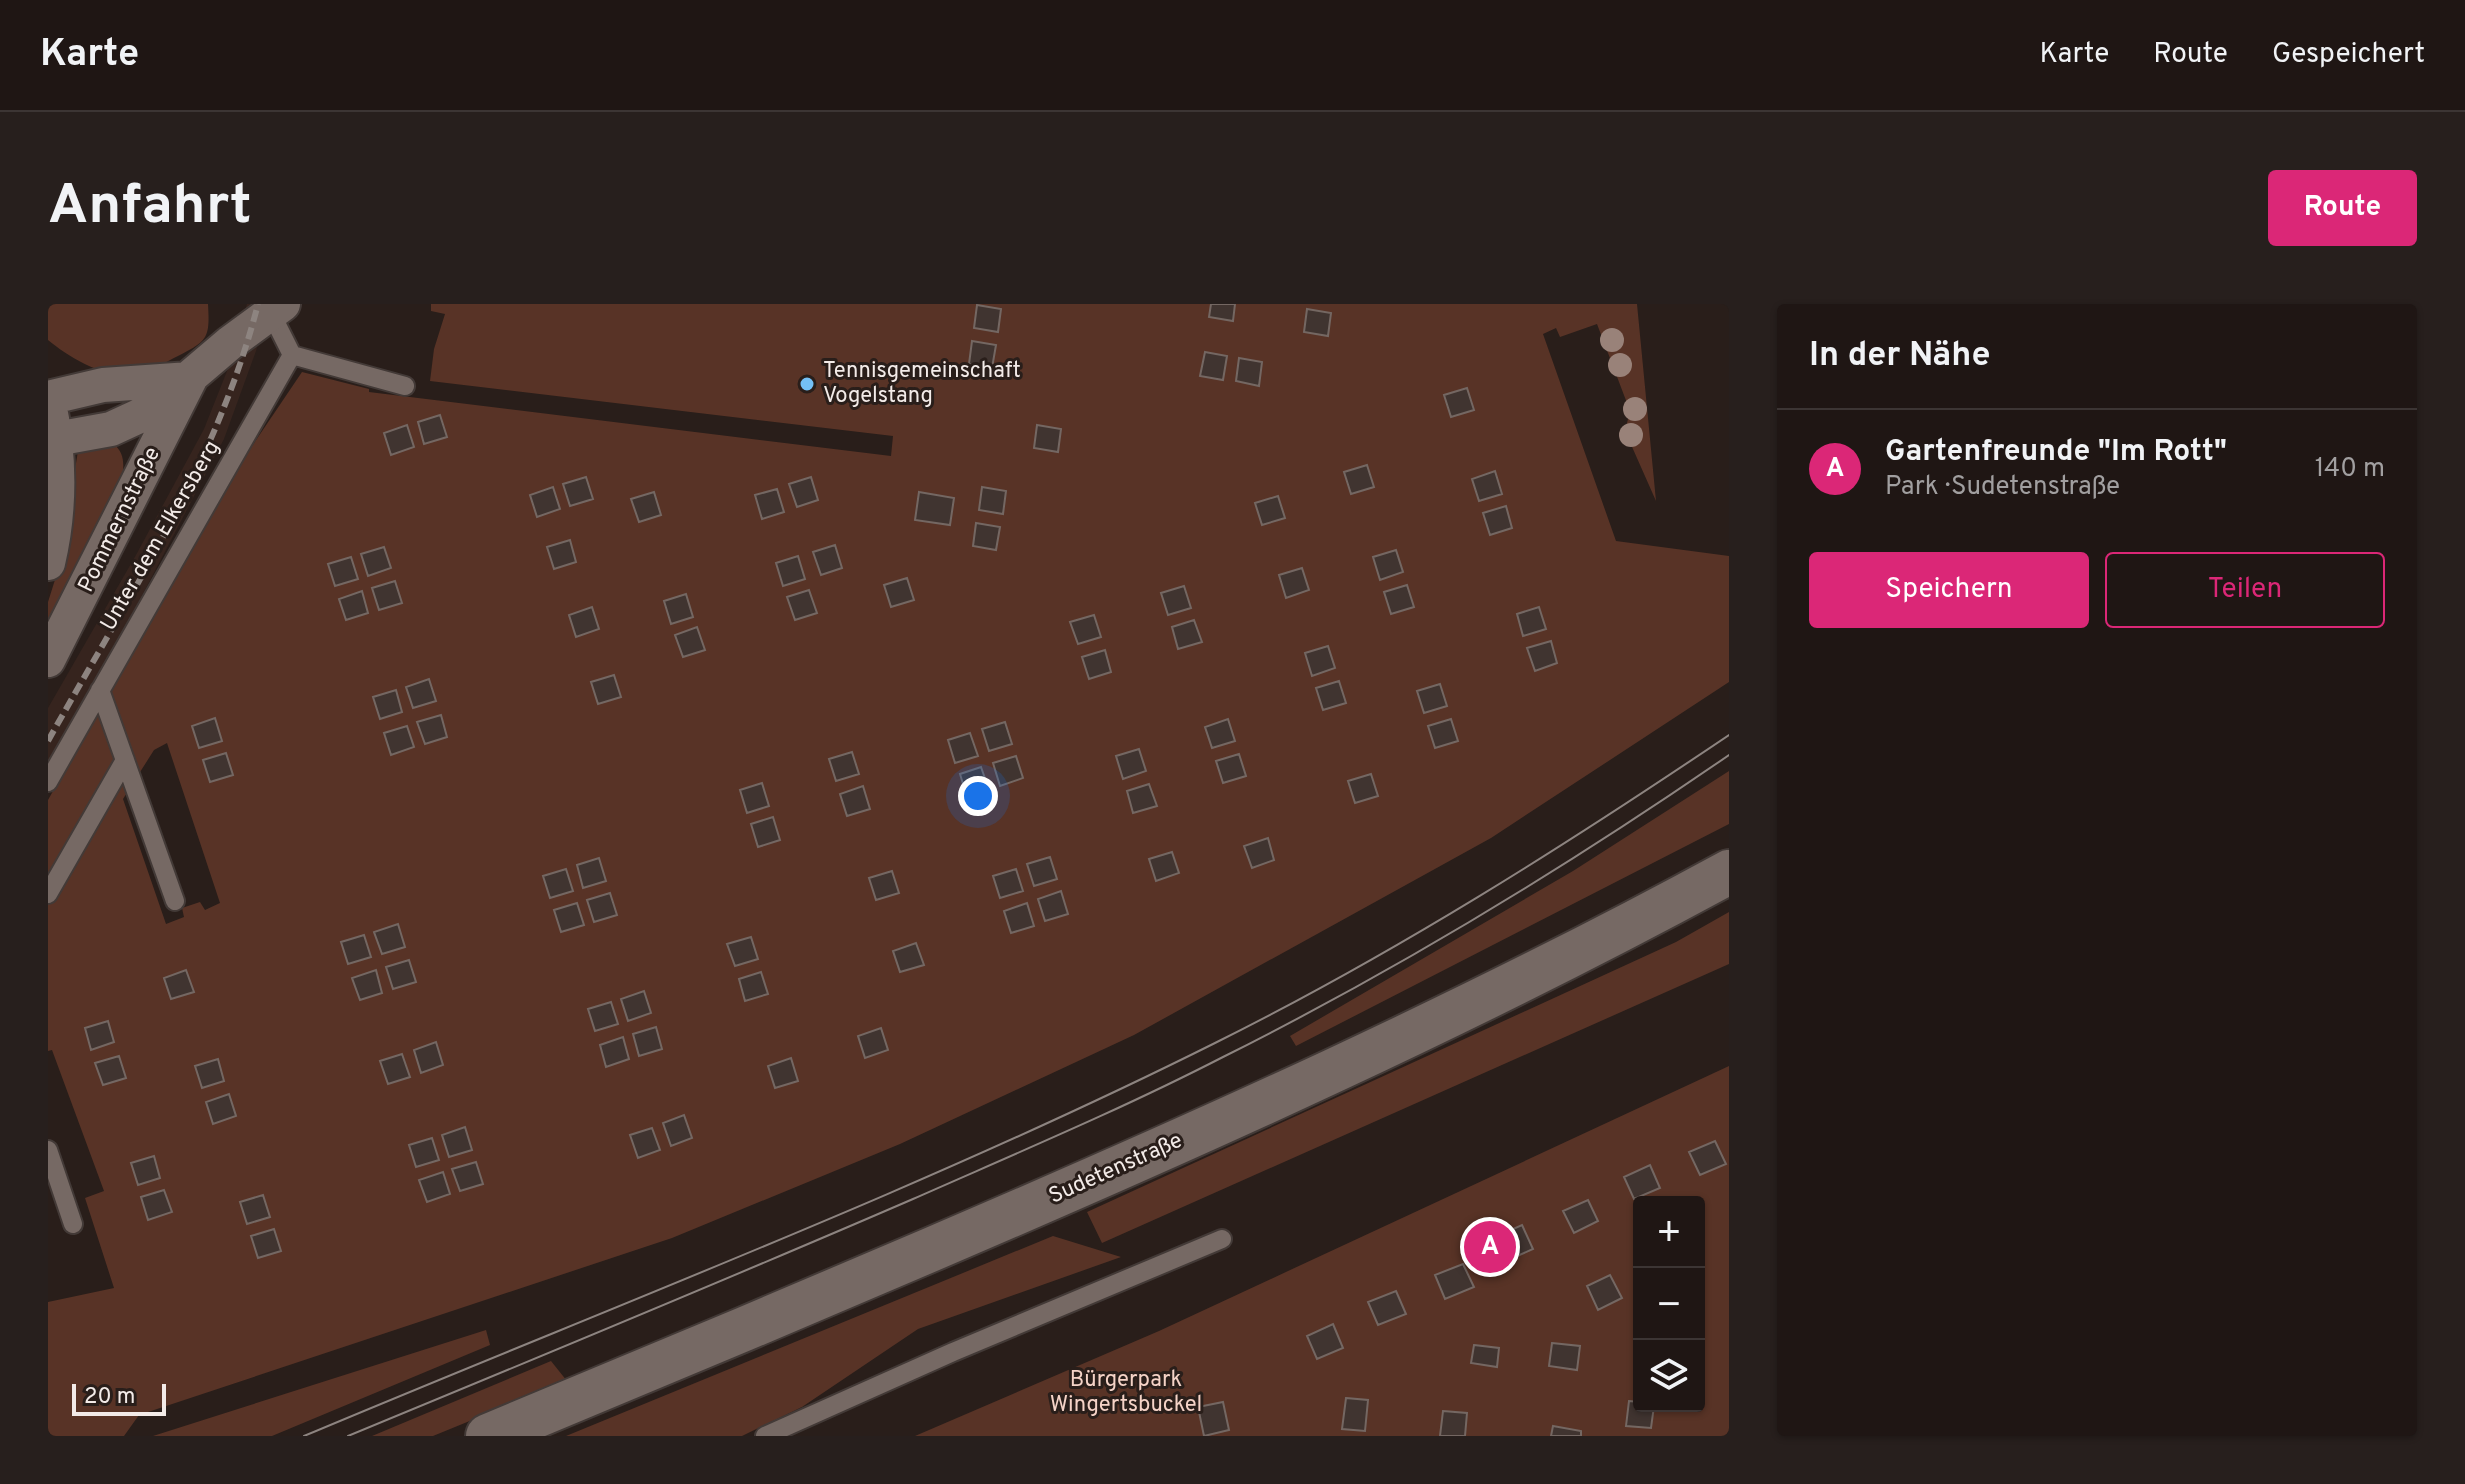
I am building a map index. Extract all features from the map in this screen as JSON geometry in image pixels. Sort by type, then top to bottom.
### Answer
[{"type":"main road","name":"Sudetenstraße","points":[[488,1436],[1219,1123],[1486,998],[1729,872]]},
{"type":"street","points":[[56,439],[111,429],[150,411],[230,343],[277,308]]},
{"type":"street","points":[[48,398],[103,385],[190,379]]},
{"type":"street","name":"Pommernstraße","points":[[48,660],[190,379]]},
{"type":"street","name":"Pommernstraße","points":[[48,398],[56,439],[58,483],[55,532],[48,563]]},
{"type":"lane","points":[[277,308],[292,355],[405,386]]},
{"type":"lane","name":"Unter dem Elkersberg","points":[[48,782],[292,355]]},
{"type":"lane","points":[[100,690],[175,901]]},
{"type":"lane","points":[[48,894],[125,760]]},
{"type":"lane","points":[[48,1150],[73,1224]]},
{"type":"lane","points":[[765,1436],[953,1352],[1222,1239]]},
{"type":"shaded area","points":[[247,304],[269,304],[256,351],[224,439],[114,649],[48,765],[48,708],[204,429],[229,366]]},
{"type":"green space","points":[[48,304],[208,304],[207,331],[201,342],[153,369],[132,376],[119,375],[80,362],[48,340]]},
{"type":"green space","points":[[431,304],[1637,304],[1656,501],[1625,431],[1630,411],[1597,324],[1560,337],[1556,328],[1543,334],[1616,541],[1729,556],[1729,682],[1491,838],[1134,1035],[900,1144],[672,1238],[139,1415],[124,1436],[48,1436],[48,1302],[114,1288],[85,1198],[104,1191],[52,1050],[48,1051],[48,800],[223,489],[302,372],[369,389],[369,392],[891,456],[893,436],[430,381],[434,349],[445,314],[431,311]],"holes":[[[167,743],[220,903],[205,910],[200,902],[182,908],[184,917],[166,924],[123,799],[154,750]]]},
{"type":"green space","points":[[113,443],[122,456],[123,472],[48,632],[48,602],[59,567],[78,451]]},
{"type":"green space","points":[[1729,771],[1729,824],[1296,1046],[1290,1036],[1573,871]]},
{"type":"green space","points":[[1729,912],[1729,964],[1102,1243],[1087,1212],[1676,942]]},
{"type":"green space","name":"Bürgerpark Wingertsbuckel","points":[[1729,1066],[1729,1436],[915,1436],[1159,1331]]},
{"type":"green space","points":[[1053,1236],[1121,1257],[918,1329],[802,1407],[742,1436],[566,1436]]},
{"type":"green space","points":[[486,1330],[490,1345],[272,1436],[153,1436]]},
{"type":"green space","points":[[551,1361],[567,1381],[433,1436],[372,1436]]},
{"type":"building","points":[[1211,304],[1235,304],[1233,321],[1209,317]]},
{"type":"building","points":[[977,305],[1001,309],[998,332],[974,328]]},
{"type":"building","points":[[1307,309],[1331,313],[1328,336],[1304,332]]},
{"type":"building","points":[[972,341],[996,345],[992,368],[969,364]]},
{"type":"building","points":[[1205,352],[1227,356],[1223,380],[1200,376]]},
{"type":"building","points":[[1239,358],[1262,362],[1259,386],[1236,381]]},
{"type":"building","points":[[1467,388],[1474,410],[1451,417],[1444,395]]},
{"type":"building","points":[[440,415],[447,437],[424,444],[418,422]]},
{"type":"building","points":[[407,425],[414,447],[391,455],[384,433]]},
{"type":"building","points":[[1037,425],[1061,429],[1058,452],[1034,448]]},
{"type":"building","points":[[1367,465],[1374,487],[1351,494],[1344,472]]},
{"type":"building","points":[[1495,471],[1502,494],[1479,501],[1472,479]]},
{"type":"building","points":[[586,477],[593,499],[570,506],[563,484]]},
{"type":"building","points":[[811,477],[818,500],[797,507],[789,484]]},
{"type":"building","points":[[553,487],[560,509],[537,517],[530,495]]},
{"type":"building","points":[[982,487],[1006,491],[1003,514],[979,510]]},
{"type":"building","points":[[777,489],[784,512],[762,519],[755,495]]},
{"type":"building","points":[[654,492],[661,515],[639,522],[631,499]]},
{"type":"building","points":[[919,492],[954,498],[950,525],[915,520]]},
{"type":"building","points":[[1278,496],[1285,518],[1262,525],[1255,503]]},
{"type":"building","points":[[1506,506],[1512,528],[1490,535],[1483,513]]},
{"type":"building","points":[[976,523],[1000,527],[996,550],[973,546]]},
{"type":"building","points":[[570,540],[576,562],[554,569],[547,547]]},
{"type":"building","points":[[835,545],[842,568],[821,575],[813,552]]},
{"type":"building","points":[[384,547],[391,568],[368,576],[361,554]]},
{"type":"building","points":[[1396,550],[1403,572],[1380,580],[1373,557]]},
{"type":"building","points":[[798,556],[805,579],[783,586],[776,563]]},
{"type":"building","points":[[351,557],[358,579],[335,586],[328,564]]},
{"type":"building","points":[[1302,568],[1309,590],[1286,598],[1279,575]]},
{"type":"building","points":[[907,578],[914,600],[891,607],[884,585]]},
{"type":"building","points":[[395,581],[402,603],[379,610],[372,588]]},
{"type":"building","points":[[1407,585],[1414,607],[1391,614],[1384,592]]},
{"type":"building","points":[[1184,586],[1191,608],[1168,615],[1161,593]]},
{"type":"building","points":[[809,590],[817,613],[795,620],[787,597]]},
{"type":"building","points":[[362,591],[368,613],[346,620],[339,599]]},
{"type":"building","points":[[686,594],[693,617],[671,624],[664,601]]},
{"type":"building","points":[[592,607],[599,629],[576,637],[569,615]]},
{"type":"building","points":[[1539,607],[1546,629],[1523,636],[1517,614]]},
{"type":"building","points":[[1094,615],[1101,637],[1078,644],[1070,622]]},
{"type":"building","points":[[1194,620],[1202,642],[1178,649],[1172,627]]},
{"type":"building","points":[[697,627],[705,650],[683,657],[675,635]]},
{"type":"building","points":[[1551,641],[1557,663],[1535,671],[1527,648]]},
{"type":"building","points":[[1328,646],[1335,668],[1312,676],[1305,653]]},
{"type":"building","points":[[1105,650],[1111,672],[1089,679],[1082,657]]},
{"type":"building","points":[[614,675],[621,697],[598,704],[591,682]]},
{"type":"building","points":[[429,679],[436,701],[413,708],[406,687]]},
{"type":"building","points":[[1339,681],[1346,703],[1323,710],[1316,688]]},
{"type":"building","points":[[1440,684],[1447,706],[1424,713],[1417,691]]},
{"type":"building","points":[[396,690],[402,712],[380,719],[373,697]]},
{"type":"building","points":[[441,715],[447,737],[425,744],[417,722]]},
{"type":"building","points":[[215,718],[222,741],[199,748],[192,726]]},
{"type":"building","points":[[1228,719],[1235,741],[1212,748],[1205,727]]},
{"type":"building","points":[[1451,719],[1458,741],[1435,748],[1428,726]]},
{"type":"building","points":[[1005,722],[1012,744],[989,751],[982,729]]},
{"type":"building","points":[[407,726],[414,747],[391,755],[384,733]]},
{"type":"building","points":[[970,733],[978,756],[955,763],[948,740]]},
{"type":"building","points":[[1139,749],[1146,771],[1123,779],[1116,756]]},
{"type":"building","points":[[852,752],[859,774],[836,781],[829,759]]},
{"type":"building","points":[[226,753],[233,775],[210,782],[203,760]]},
{"type":"building","points":[[1239,754],[1246,776],[1223,783],[1216,761]]},
{"type":"building","points":[[1016,756],[1023,778],[1000,786],[993,763]]},
{"type":"building","points":[[981,767],[989,790],[967,797],[960,774]]},
{"type":"building","points":[[1371,774],[1378,796],[1355,803],[1348,781]]},
{"type":"building","points":[[762,783],[769,806],[747,813],[740,790]]},
{"type":"building","points":[[1149,784],[1157,806],[1133,813],[1127,791]]},
{"type":"building","points":[[863,786],[870,809],[847,816],[840,794]]},
{"type":"building","points":[[773,817],[780,840],[758,847],[751,824]]},
{"type":"building","points":[[1268,838],[1274,860],[1252,868],[1244,846]]},
{"type":"building","points":[[1172,852],[1179,873],[1156,881],[1149,859]]},
{"type":"building","points":[[1050,857],[1057,879],[1034,886],[1027,864]]},
{"type":"building","points":[[599,858],[606,881],[583,888],[577,865]]},
{"type":"building","points":[[566,869],[573,891],[550,898],[543,876]]},
{"type":"building","points":[[1016,869],[1023,891],[1000,898],[993,876]]},
{"type":"building","points":[[892,871],[899,893],[876,900],[869,878]]},
{"type":"building","points":[[1061,891],[1068,914],[1045,921],[1038,899]]},
{"type":"building","points":[[610,893],[617,915],[594,922],[587,900]]},
{"type":"building","points":[[577,903],[584,925],[561,932],[554,910]]},
{"type":"building","points":[[1027,903],[1034,926],[1011,933],[1004,911]]},
{"type":"building","points":[[398,924],[405,947],[382,954],[374,932]]},
{"type":"building","points":[[364,935],[371,957],[348,964],[341,942]]},
{"type":"building","points":[[751,937],[758,959],[735,966],[727,944]]},
{"type":"building","points":[[916,943],[924,965],[900,972],[893,951]]},
{"type":"building","points":[[409,960],[416,982],[393,989],[386,967]]},
{"type":"building","points":[[186,970],[194,992],[171,999],[164,978]]},
{"type":"building","points":[[376,970],[382,993],[360,1000],[352,978]]},
{"type":"building","points":[[761,972],[768,994],[745,1001],[739,979]]},
{"type":"building","points":[[644,991],[651,1013],[628,1021],[621,999]]},
{"type":"building","points":[[611,1002],[618,1024],[595,1031],[588,1009]]},
{"type":"building","points":[[108,1021],[114,1042],[91,1050],[85,1028]]},
{"type":"building","points":[[656,1027],[662,1049],[639,1056],[633,1034]]},
{"type":"building","points":[[881,1028],[888,1050],[865,1058],[858,1036]]},
{"type":"building","points":[[623,1037],[629,1059],[606,1067],[600,1045]]},
{"type":"building","points":[[436,1042],[443,1065],[421,1073],[414,1050]]},
{"type":"building","points":[[402,1054],[410,1077],[388,1084],[380,1061]]},
{"type":"building","points":[[119,1056],[126,1078],[103,1085],[95,1063]]},
{"type":"building","points":[[791,1058],[798,1081],[775,1088],[768,1066]]},
{"type":"building","points":[[218,1059],[224,1081],[202,1088],[195,1066]]},
{"type":"building","points":[[229,1094],[236,1116],[213,1124],[206,1102]]},
{"type":"building","points":[[684,1115],[692,1138],[671,1146],[663,1123]]},
{"type":"building","points":[[465,1127],[472,1150],[449,1157],[442,1135]]},
{"type":"building","points":[[652,1128],[660,1150],[638,1158],[630,1135]]},
{"type":"building","points":[[432,1138],[439,1160],[416,1167],[409,1145]]},
{"type":"building","points":[[1715,1141],[1726,1164],[1700,1175],[1689,1152]]},
{"type":"building","points":[[154,1156],[160,1178],[138,1185],[131,1163]]},
{"type":"building","points":[[476,1162],[483,1184],[460,1191],[452,1169]]},
{"type":"building","points":[[1650,1165],[1660,1188],[1633,1197],[1624,1177]]},
{"type":"building","points":[[443,1172],[450,1194],[427,1202],[419,1180]]},
{"type":"building","points":[[164,1190],[172,1212],[148,1220],[141,1197]]},
{"type":"building","points":[[263,1195],[270,1217],[247,1224],[240,1202]]},
{"type":"building","points":[[1588,1200],[1598,1221],[1574,1233],[1563,1211]]},
{"type":"building","points":[[1522,1225],[1533,1249],[1506,1261],[1495,1237]]},
{"type":"building","points":[[274,1229],[281,1251],[258,1258],[251,1236]]},
{"type":"building","points":[[1463,1264],[1474,1287],[1445,1299],[1435,1275]]},
{"type":"building","points":[[1610,1275],[1622,1298],[1598,1310],[1587,1286]]},
{"type":"building","points":[[1396,1291],[1406,1314],[1378,1325],[1368,1302]]},
{"type":"building","points":[[1333,1324],[1343,1348],[1317,1359],[1307,1336]]},
{"type":"building","points":[[1552,1343],[1580,1346],[1577,1370],[1549,1366]]},
{"type":"building","points":[[1474,1345],[1499,1348],[1497,1367],[1471,1363]]},
{"type":"building","points":[[1346,1398],[1368,1400],[1365,1431],[1342,1429]]},
{"type":"building","points":[[1629,1401],[1633,1401],[1633,1412],[1653,1412],[1651,1428],[1626,1426]]},
{"type":"building","points":[[1223,1402],[1229,1430],[1204,1436],[1198,1407]]},
{"type":"building","points":[[1443,1411],[1467,1413],[1465,1436],[1440,1436]]},
{"type":"building","points":[[1553,1426],[1581,1431],[1581,1436],[1551,1436]]},
{"type":"tram line","points":[[304,1436],[877,1199],[1215,1043],[1282,1009],[1477,898],[1729,735]]},
{"type":"tram line","points":[[348,1436],[843,1229],[1185,1076],[1354,988],[1482,915],[1607,837],[1729,755]]},
{"type":"railway","points":[[48,741],[138,583],[195,474],[241,362],[258,304]]},
{"type":"place","name":"Tennisgemeinschaft Vogelstang","points":[[807,384]]},
{"type":"place","name":"Gartenfreunde \"Im Rott\"","points":[[1490,1247]]}]
